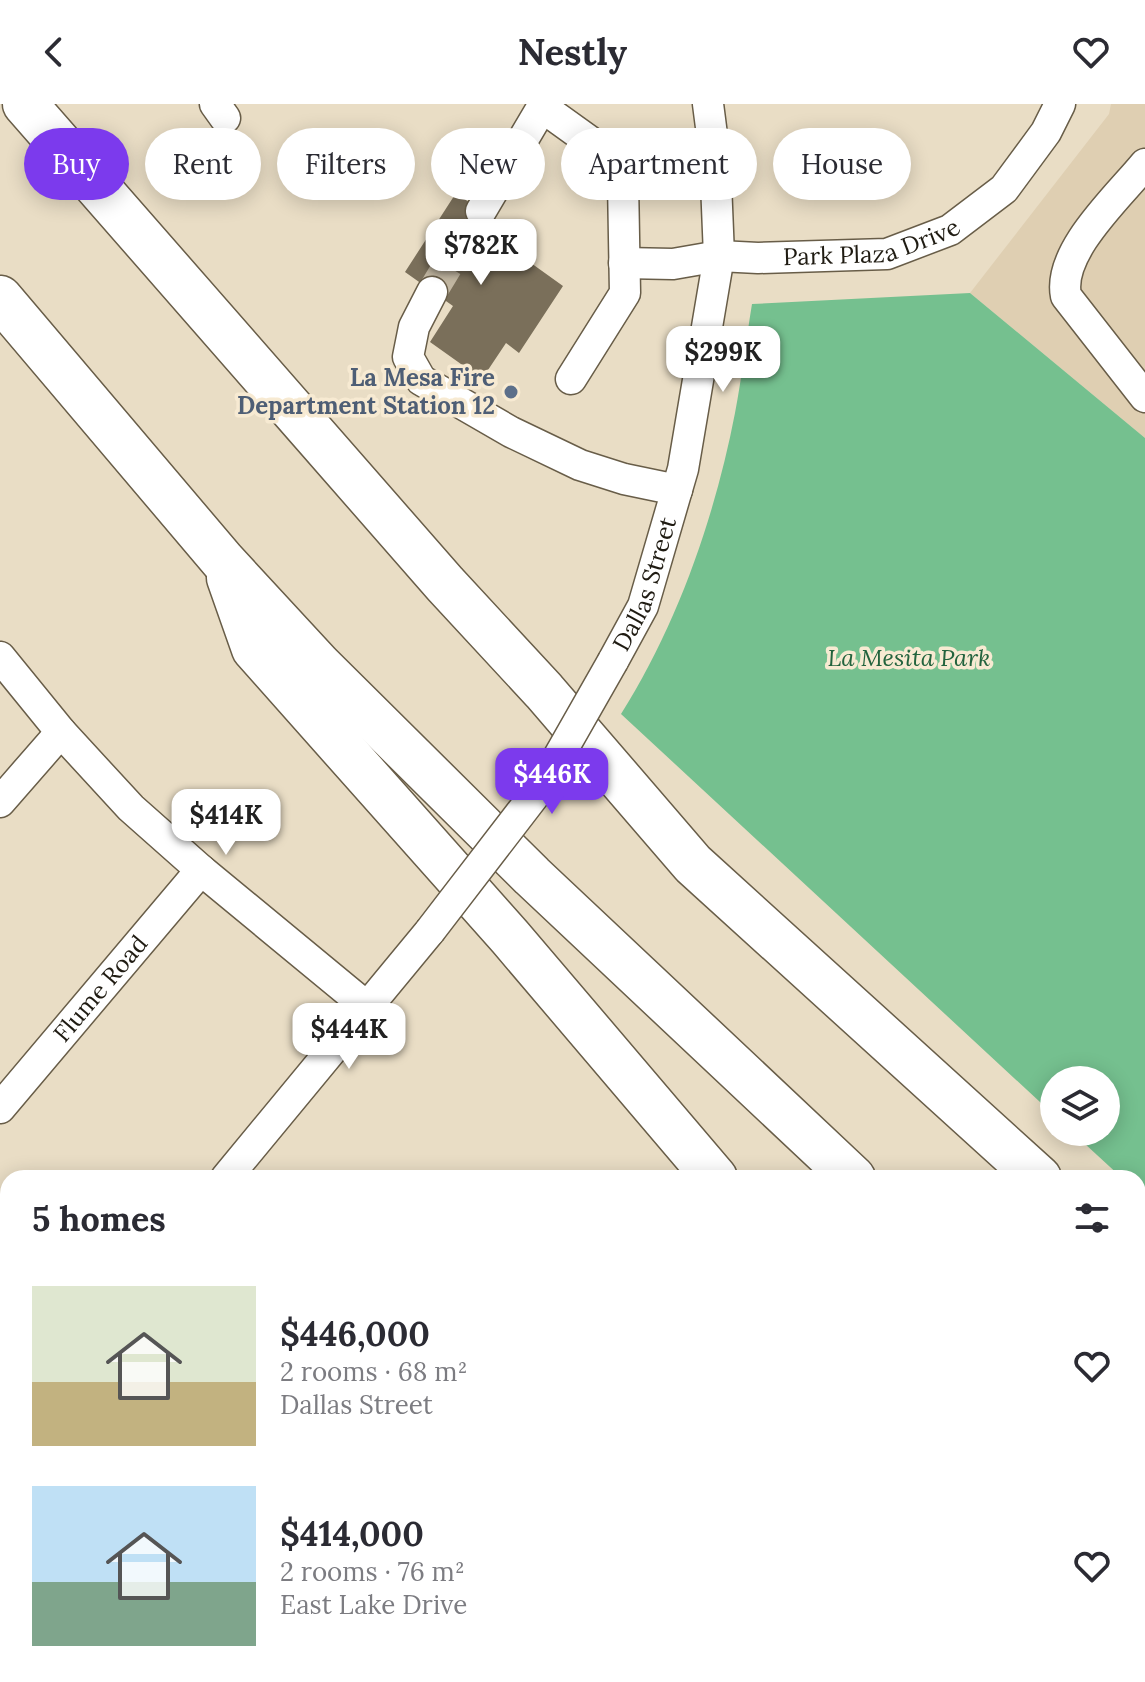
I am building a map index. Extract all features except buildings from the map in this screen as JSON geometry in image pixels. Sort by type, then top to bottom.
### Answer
[{"type":"highway","points":[[25,104],[693,864],[1030,1170]]},
{"type":"highway","points":[[0,298],[223,561],[319,665],[532,876],[844,1170]]},
{"type":"highway","points":[[223,561],[254,649],[510,937],[708,1170]]},
{"type":"street","name":"Dallas Street","points":[[233,1170],[430,931],[543,784],[643,606],[683,469],[719,256],[715,158],[708,104]]},
{"type":"street","name":"Park Plaza Drive","points":[[624,263],[673,264],[719,256],[887,254],[950,230],[1004,189],[1046,132],[1060,104]]},
{"type":"street","points":[[481,211],[543,106],[592,143],[623,181],[625,293],[571,379]]},
{"type":"street","points":[[1145,164],[1087,233],[1067,266],[1063,284],[1066,296],[1145,397]]},
{"type":"street","points":[[432,292],[414,327],[408,357],[421,380],[511,432],[580,465],[624,479],[677,490]]},
{"type":"street","points":[[0,657],[61,732],[131,808],[367,1007]]},
{"type":"street","points":[[0,802],[61,732]]},
{"type":"street","name":"Flume Road","points":[[0,1108],[201,870]]},
{"type":"shaded area","points":[[1111,104],[1145,104],[1145,438],[970,293],[1109,114]]},
{"type":"green space","name":"La Mesita Park","points":[[970,293],[1145,438],[1145,1170],[1113,1170],[1087,1146],[1120,1146],[1120,1066],[1040,1066],[1040,1102],[621,714],[660,643],[692,568],[717,491],[735,413],[752,304]]},
{"type":"tunnel","points":[[432,292],[481,211]]},
{"type":"place","name":"La Mesa Fire Department Station 12","points":[[511,392]]}]
